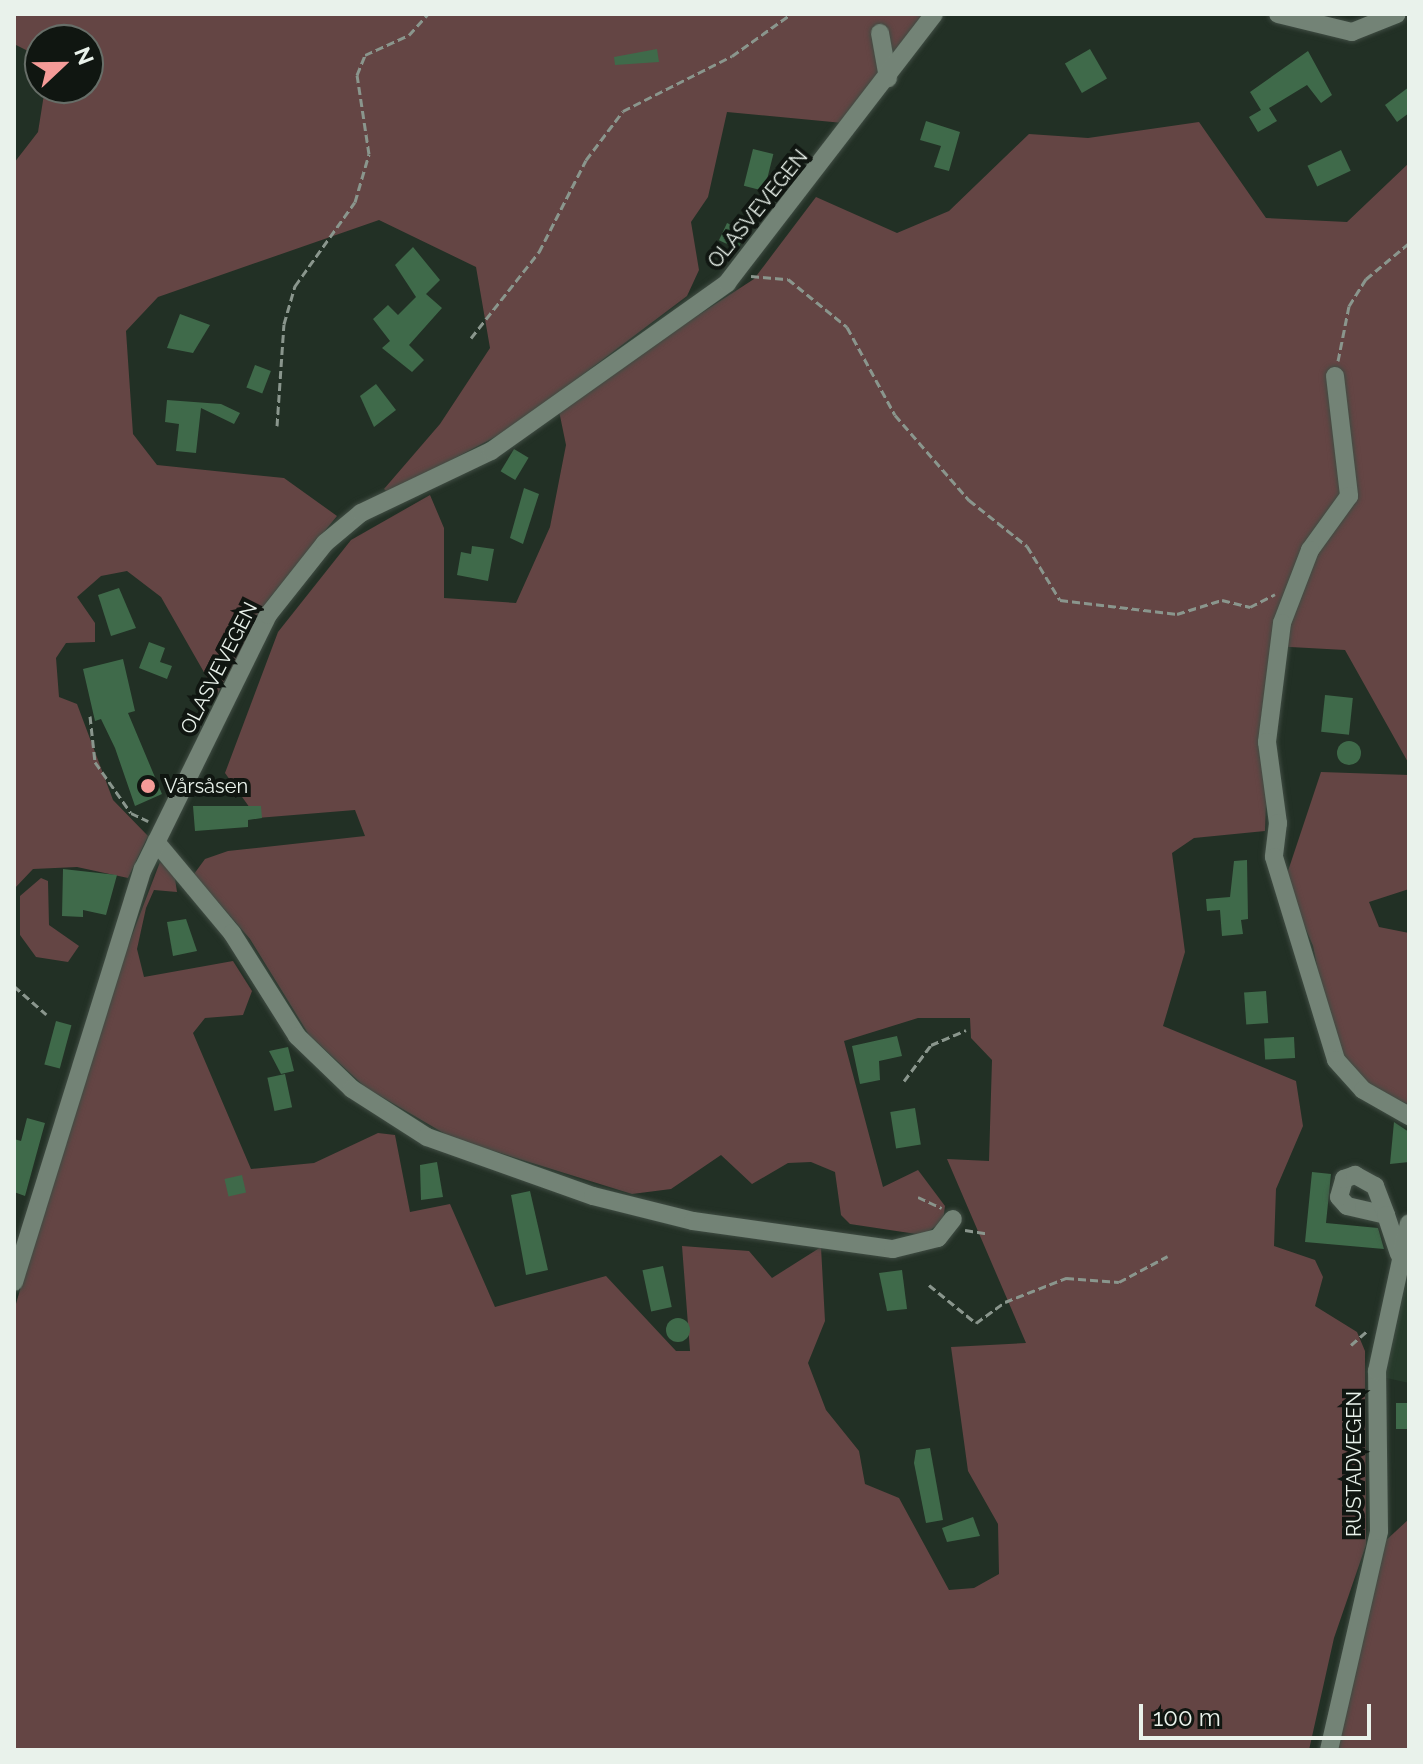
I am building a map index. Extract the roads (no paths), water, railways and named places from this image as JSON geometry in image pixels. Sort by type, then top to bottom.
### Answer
[{"type":"street","name":"OLASVEVEGEN","points":[[14,1282],[98,1001],[156,842],[268,615],[340,528],[491,451],[735,275],[934,14]]},
{"type":"street","points":[[1278,14],[1352,32],[1397,14]]},
{"type":"street","points":[[880,33],[888,78]]},
{"type":"street","points":[[1335,376],[1349,496],[1310,550],[1291,596],[1267,742],[1278,823],[1276,874],[1304,942],[1326,1041],[1363,1090],[1409,1116]]},
{"type":"street","points":[[156,842],[232,933],[306,1045],[352,1089],[427,1137],[593,1196],[693,1221],[893,1249],[938,1238],[953,1219]]},
{"type":"street","points":[[1386,1215],[1399,1254]]},
{"type":"street","name":"RUSTADVEGEN","points":[[1329,1750],[1379,1531],[1374,1404],[1399,1254],[1409,1223]]},
{"type":"place","name":"Vårsåsen","points":[[148,786]]}]
